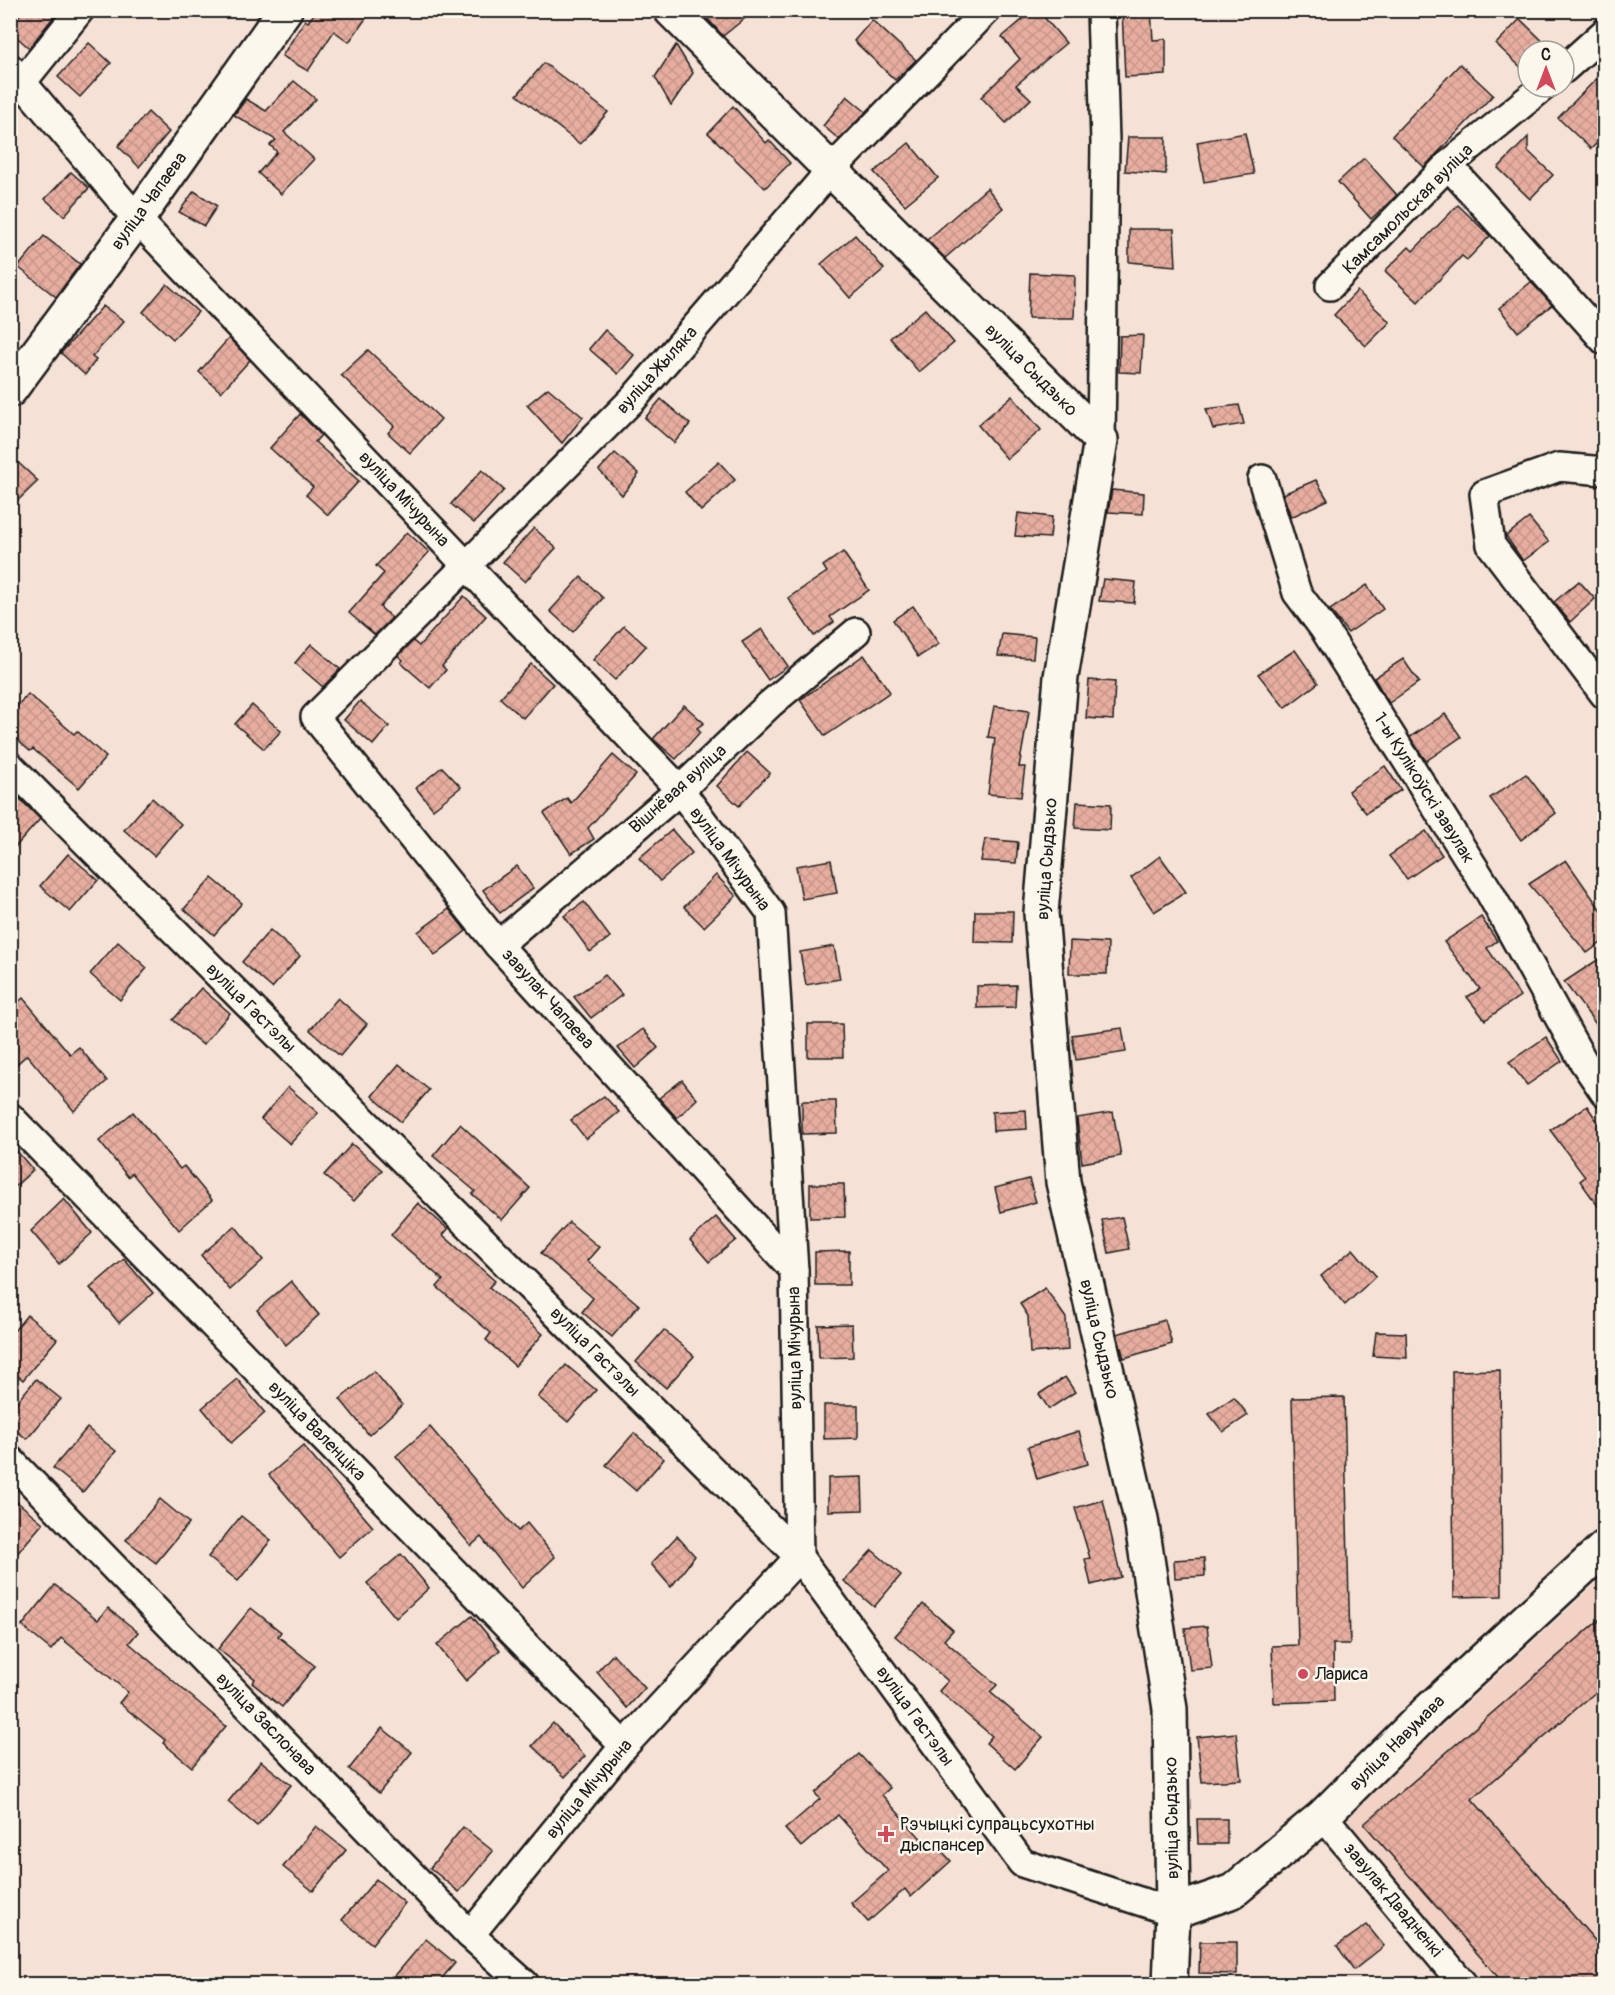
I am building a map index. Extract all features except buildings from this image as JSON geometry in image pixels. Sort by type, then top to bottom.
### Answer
[{"type":"street","points":[[17,75],[80,10]]},
{"type":"street","name":"вуліца Чапаева","points":[[10,390],[137,219],[285,10]]},
{"type":"street","name":"вуліца Сыдзько","points":[[671,10],[1101,440],[1061,677],[1041,914],[1063,1182],[1141,1519],[1170,1709],[1173,1912],[1170,1984]]},
{"type":"street","name":"вуліца Жыляка","points":[[315,717],[467,568],[634,398],[830,171],[987,10]]},
{"type":"street","points":[[1101,10],[1105,142],[1101,440]]},
{"type":"street","points":[[1576,58],[1605,33]]},
{"type":"street","name":"вуліца Мічурына","points":[[17,75],[137,219],[680,790],[771,913],[794,1270],[799,1557],[624,1746],[470,1935]]},
{"type":"street","name":"Камсамольская вуліца","points":[[1330,286],[1448,165],[1528,99]]},
{"type":"street","points":[[1448,165],[1605,340]]},
{"type":"street","points":[[1605,471],[1558,467],[1484,494],[1491,545],[1605,694]]},
{"type":"street","name":"1-ы Кулікоўскі завулак","points":[[1262,479],[1297,593],[1324,629],[1490,893],[1583,1061],[1605,1092]]},
{"type":"street","name":"Вішнёвая вуліца","points":[[498,945],[680,790],[770,704],[856,632]]},
{"type":"street","name":"завулак Чапаева","points":[[315,717],[498,945],[794,1270]]},
{"type":"street","name":"вуліца Гастэлы","points":[[10,766],[799,1557],[1022,1863],[1173,1912]]},
{"type":"street","name":"вуліца Валенціка","points":[[10,1117],[624,1746]]},
{"type":"street","name":"вуліца Заслонава","points":[[10,1460],[470,1935],[525,1984]]},
{"type":"street","name":"вуліца Навумава","points":[[1173,1912],[1233,1891],[1323,1816],[1428,1711],[1605,1548]]},
{"type":"street","name":"завулак Двадненкі","points":[[1323,1816],[1463,1984]]},
{"type":"shaded area","points":[[1604,1576],[1604,1984],[1478,1984],[1343,1818]]},
{"type":"place","name":"Лариса","points":[[1303,1674]]},
{"type":"place","name":"Рэчыцкі супрацьсухотны дыспансер","points":[[886,1834]]}]
